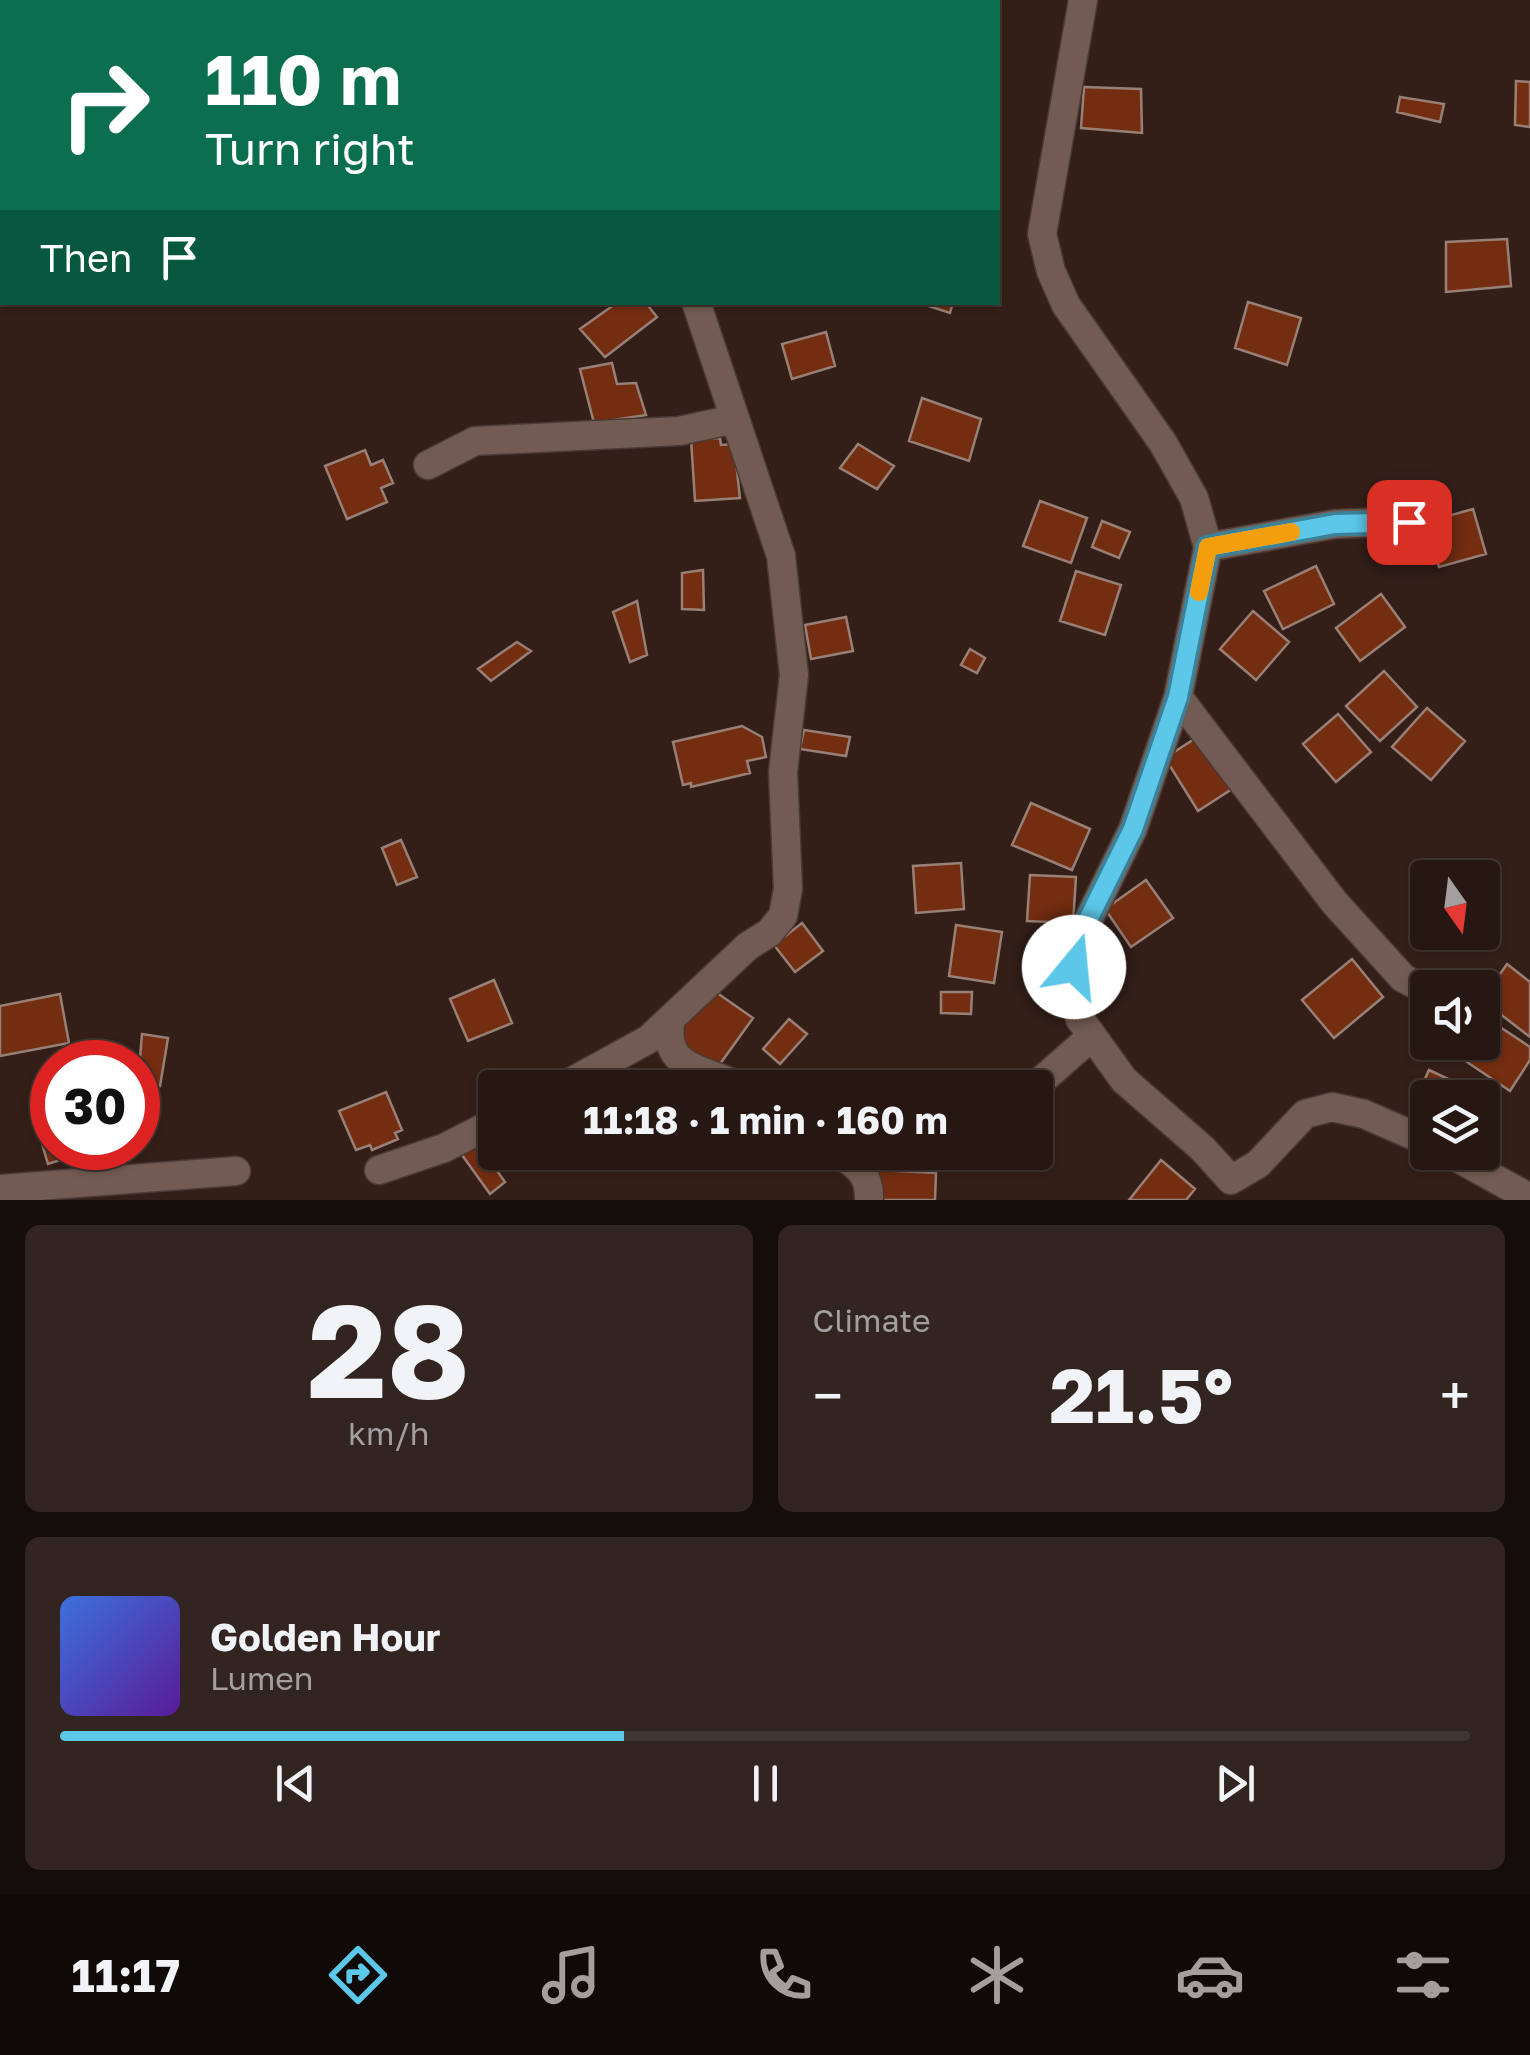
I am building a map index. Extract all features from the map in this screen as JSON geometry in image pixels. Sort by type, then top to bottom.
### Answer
[{"type":"street","points":[[1084,0],[1042,234],[1051,271],[1066,305],[1163,443],[1194,498],[1208,547],[1178,697],[1133,829],[1076,944],[1072,989],[1080,1019],[1124,1080],[1204,1149],[1232,1190],[1305,1114],[1332,1107],[1364,1114],[1410,1134]]},
{"type":"street","points":[[593,1070],[649,1039],[748,946],[769,933],[783,916],[788,889],[783,772],[794,674],[782,556],[697,305]]},
{"type":"street","points":[[428,465],[475,441],[679,432],[734,418]]},
{"type":"street","points":[[1208,547],[1335,524],[1409,522]]},
{"type":"street","points":[[1178,697],[1334,902],[1410,982]]},
{"type":"street","points":[[671,1019],[669,1047],[676,1059],[702,1070]]},
{"type":"street","points":[[1053,1070],[1091,1037]]},
{"type":"street","points":[[379,1170],[444,1148],[478,1131]]},
{"type":"street","points":[[0,1189],[236,1170]]},
{"type":"street","points":[[860,1170],[870,1184],[869,1200]]},
{"type":"street","points":[[1479,1170],[1530,1198]]},
{"type":"building","points":[[1516,81],[1530,82],[1530,127],[1515,125]]},
{"type":"building","points":[[1084,87],[1141,89],[1142,133],[1081,128]]},
{"type":"building","points":[[1400,97],[1444,104],[1440,122],[1397,112]]},
{"type":"building","points":[[1507,239],[1511,286],[1446,292],[1446,242]]},
{"type":"building","points":[[1248,302],[1301,318],[1287,365],[1235,348]]},
{"type":"building","points":[[614,305],[647,305],[657,317],[605,357],[580,329]]},
{"type":"building","points":[[925,305],[952,305],[950,313]]},
{"type":"building","points":[[826,332],[835,366],[792,379],[782,344]]},
{"type":"building","points":[[612,363],[617,384],[636,383],[646,415],[594,423],[580,369]]},
{"type":"building","points":[[922,398],[981,419],[969,461],[909,441]]},
{"type":"building","points":[[720,438],[721,445],[734,444],[740,498],[695,501],[691,439]]},
{"type":"building","points":[[858,444],[894,466],[877,489],[840,468]]},
{"type":"building","points":[[365,450],[371,465],[383,460],[393,483],[381,488],[387,502],[347,519],[325,466]]},
{"type":"building","points":[[1040,501],[1087,518],[1071,563],[1023,546]]},
{"type":"building","points":[[1473,509],[1486,554],[1439,567],[1426,522]]},
{"type":"building","points":[[1102,521],[1130,532],[1119,558],[1092,547]]},
{"type":"building","points":[[1316,566],[1334,604],[1283,629],[1264,591]]},
{"type":"building","points":[[703,570],[704,610],[682,609],[682,573]]},
{"type":"building","points":[[1076,571],[1121,585],[1105,635],[1060,621]]},
{"type":"building","points":[[1381,594],[1405,627],[1360,661],[1336,628]]},
{"type":"building","points":[[637,601],[647,655],[630,662],[613,612]]},
{"type":"building","points":[[1253,611],[1289,642],[1256,680],[1220,649]]},
{"type":"building","points":[[846,617],[853,651],[811,659],[805,625]]},
{"type":"building","points":[[517,642],[531,651],[491,681],[478,669]]},
{"type":"building","points":[[970,649],[985,658],[977,673],[961,665]]},
{"type":"building","points":[[1384,671],[1417,707],[1380,741],[1346,706]]},
{"type":"building","points":[[1427,708],[1465,741],[1431,780],[1392,747]]},
{"type":"building","points":[[1338,714],[1371,752],[1336,782],[1303,744]]},
{"type":"building","points":[[742,726],[762,737],[766,757],[747,761],[750,773],[691,787],[691,783],[683,785],[673,742]]},
{"type":"building","points":[[804,730],[850,737],[846,756],[800,749]]},
{"type":"building","points":[[1202,734],[1235,787],[1198,811],[1165,758]]},
{"type":"building","points":[[1031,803],[1090,829],[1072,870],[1012,845]]},
{"type":"building","points":[[401,840],[417,877],[397,885],[382,848]]},
{"type":"building","points":[[961,863],[964,909],[916,913],[913,866]]},
{"type":"building","points":[[1030,875],[1076,877],[1073,923],[1027,921]]},
{"type":"building","points":[[1146,880],[1173,918],[1131,947],[1105,909]]},
{"type":"building","points":[[802,923],[823,951],[795,972],[774,945]]},
{"type":"building","points":[[956,925],[1002,932],[994,983],[949,976]]},
{"type":"building","points":[[1352,959],[1383,997],[1334,1038],[1302,1000]]},
{"type":"building","points":[[1507,964],[1530,982],[1530,1037],[1500,1014],[1500,974]]},
{"type":"building","points":[[494,980],[512,1023],[468,1041],[450,999]]},
{"type":"building","points":[[710,988],[753,1018],[716,1070],[673,1041]]},
{"type":"building","points":[[941,992],[972,992],[971,1014],[941,1013]]},
{"type":"building","points":[[60,994],[68,1040],[30,1040],[30,1050],[0,1056],[0,1006]]},
{"type":"building","points":[[789,1019],[807,1034],[780,1064],[763,1049]]},
{"type":"building","points":[[1500,1027],[1530,1047],[1530,1060],[1510,1091],[1500,1080],[1494,1080],[1464,1060],[1500,1060]]},
{"type":"building","points":[[142,1034],[168,1038],[160,1086],[160,1040],[142,1040]]},
{"type":"building","points":[[1429,1070],[1450,1080],[1424,1080]]},
{"type":"building","points":[[386,1092],[402,1130],[395,1133],[398,1139],[372,1150],[370,1145],[356,1150],[339,1111]]},
{"type":"building","points":[[478,1144],[478,1170],[496,1170],[505,1182],[490,1194],[462,1155]]},
{"type":"building","points":[[1161,1160],[1195,1189],[1186,1200],[1129,1200]]},
{"type":"building","points":[[878,1170],[936,1173],[935,1200],[877,1200]]},
{"type":"slow traffic","points":[[1199,592],[1208,547],[1291,532]]},
{"type":"route","points":[[1074,967],[1076,944],[1133,829],[1178,697],[1208,547],[1335,524],[1409,522]]}]
